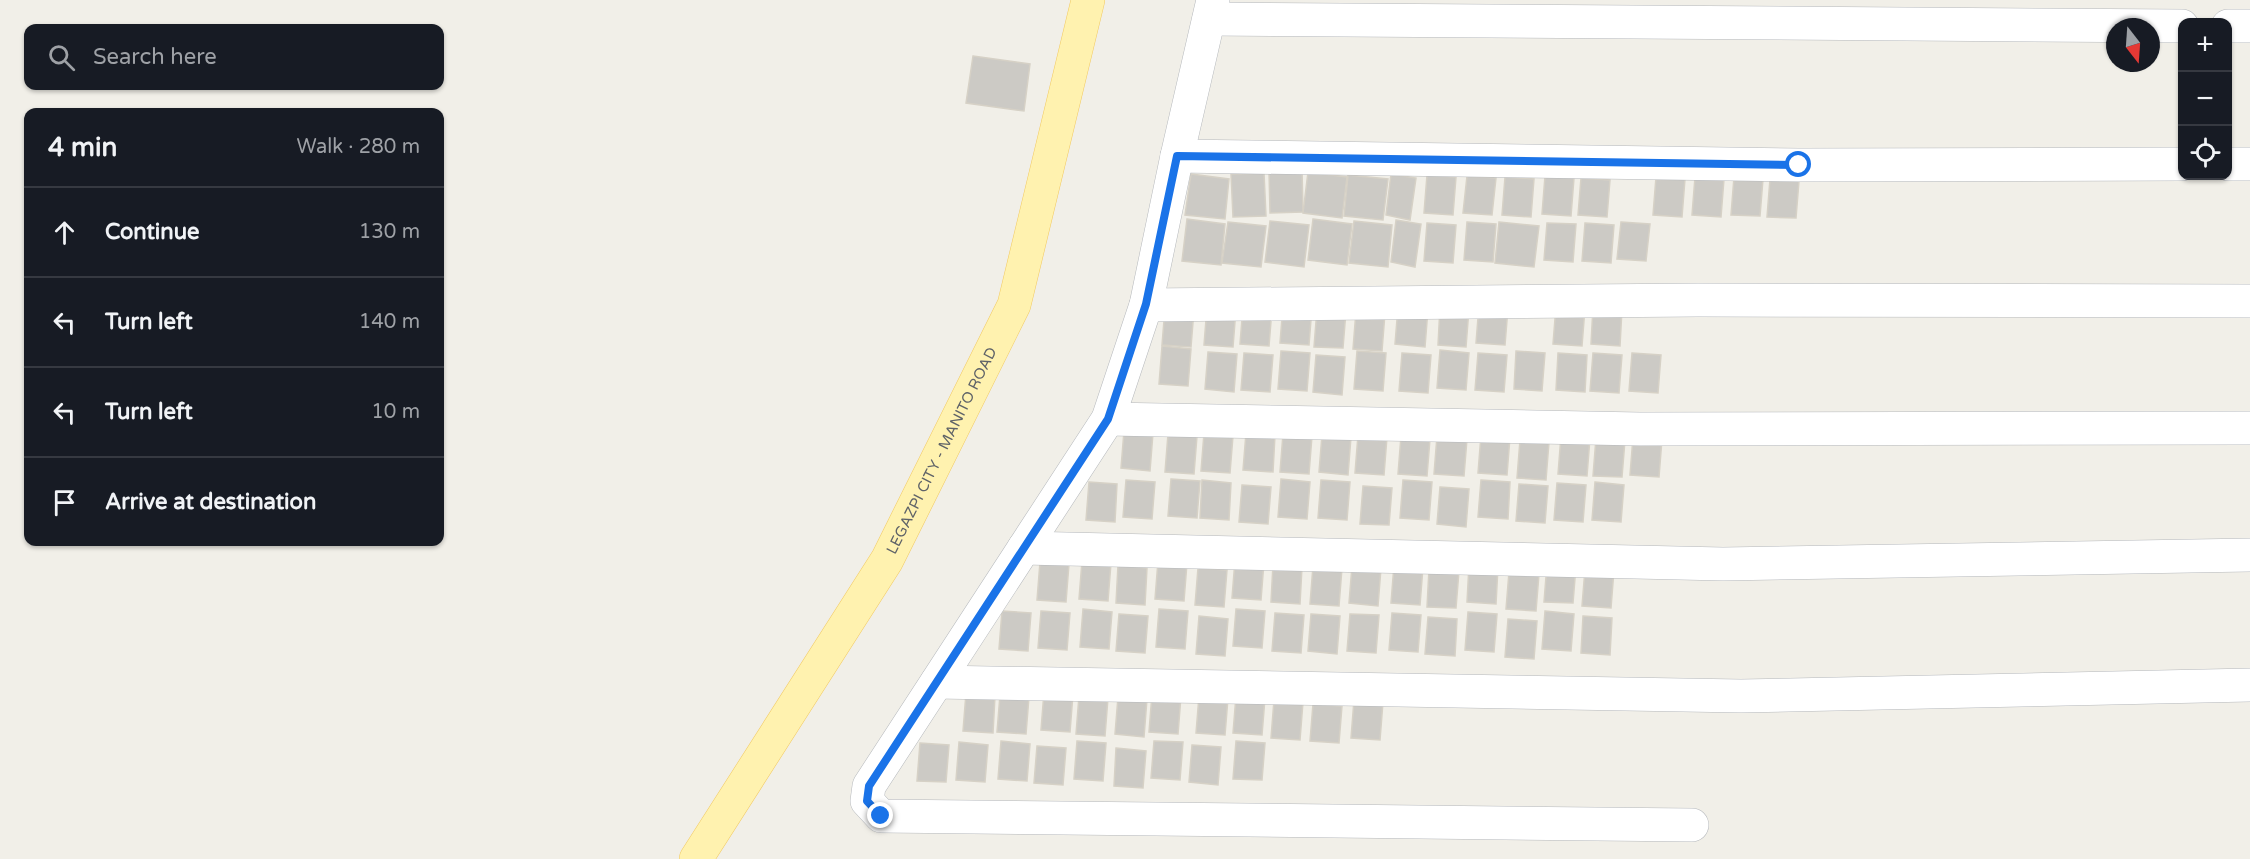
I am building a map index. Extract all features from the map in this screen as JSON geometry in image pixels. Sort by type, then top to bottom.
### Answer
[{"type":"main road","name":"LEGAZPI CITY - MANITO ROAD","points":[[696,859],[887,560],[1014,305],[1088,0]]},
{"type":"street","points":[[1692,825],[881,816],[867,801],[869,786],[1108,419],[1146,304],[1211,9],[2178,26]]},
{"type":"street","points":[[2232,26],[2250,27]]},
{"type":"street","points":[[1177,156],[1799,165],[2178,164]]},
{"type":"street","points":[[2232,164],[2250,164]]},
{"type":"street","points":[[1146,304],[1687,300],[2250,301]]},
{"type":"street","points":[[1108,419],[1640,429],[2250,428]]},
{"type":"street","points":[[1024,548],[1724,564],[2250,555]]},
{"type":"street","points":[[937,682],[1741,696],[2250,685]]},
{"type":"building","points":[[973,56],[1030,64],[1024,111],[966,103]]},
{"type":"building","points":[[1302,169],[1303,212],[1270,213],[1269,171]]},
{"type":"building","points":[[1308,172],[1347,177],[1342,218],[1303,213]]},
{"type":"building","points":[[1264,173],[1266,216],[1233,217],[1231,174]]},
{"type":"building","points":[[1191,174],[1229,179],[1225,219],[1185,215]]},
{"type":"building","points":[[1391,174],[1416,178],[1410,220],[1386,215]]},
{"type":"building","points":[[1348,175],[1388,179],[1383,220],[1344,216]]},
{"type":"building","points":[[1427,175],[1456,177],[1453,215],[1424,213]]},
{"type":"building","points":[[1467,176],[1496,178],[1492,215],[1463,213]]},
{"type":"building","points":[[1545,176],[1574,178],[1571,216],[1542,214]]},
{"type":"building","points":[[1505,177],[1534,179],[1531,217],[1502,215]]},
{"type":"building","points":[[1656,177],[1685,179],[1682,217],[1653,215]]},
{"type":"building","points":[[1695,177],[1724,179],[1721,217],[1692,215]]},
{"type":"building","points":[[1734,177],[1763,179],[1760,216],[1731,215]]},
{"type":"building","points":[[1581,178],[1610,180],[1607,217],[1578,215]]},
{"type":"building","points":[[1770,179],[1799,181],[1796,218],[1767,217]]},
{"type":"building","points":[[1187,219],[1225,224],[1221,265],[1182,261]]},
{"type":"building","points":[[1313,219],[1352,224],[1347,265],[1308,260]]},
{"type":"building","points":[[1396,220],[1421,224],[1415,267],[1391,262]]},
{"type":"building","points":[[1270,221],[1309,225],[1304,267],[1265,262]]},
{"type":"building","points":[[1354,221],[1392,225],[1388,267],[1349,263]]},
{"type":"building","points":[[1228,222],[1266,226],[1261,267],[1222,263]]},
{"type":"building","points":[[1467,222],[1496,224],[1493,262],[1464,260]]},
{"type":"building","points":[[1499,222],[1539,226],[1534,267],[1495,263]]},
{"type":"building","points":[[1621,222],[1650,224],[1646,261],[1617,259]]},
{"type":"building","points":[[1427,223],[1456,225],[1453,263],[1424,261]]},
{"type":"building","points":[[1547,223],[1576,224],[1573,262],[1544,260]]},
{"type":"building","points":[[1585,223],[1614,225],[1611,263],[1582,261]]},
{"type":"building","points":[[1283,305],[1312,307],[1309,345],[1280,343]]},
{"type":"building","points":[[1479,305],[1508,308],[1505,345],[1476,343]]},
{"type":"building","points":[[1243,306],[1272,309],[1269,346],[1240,344]]},
{"type":"building","points":[[1556,306],[1585,308],[1582,346],[1553,344]]},
{"type":"building","points":[[1207,307],[1236,309],[1233,347],[1204,345]]},
{"type":"building","points":[[1398,307],[1428,309],[1425,347],[1395,344]]},
{"type":"building","points":[[1440,307],[1469,309],[1466,347],[1438,345]]},
{"type":"building","points":[[1593,307],[1622,309],[1620,346],[1591,344]]},
{"type":"building","points":[[1165,308],[1194,310],[1191,347],[1162,345]]},
{"type":"building","points":[[1317,309],[1346,311],[1343,348],[1314,347]]},
{"type":"building","points":[[1356,311],[1385,313],[1382,351],[1353,349]]},
{"type":"building","points":[[1162,346],[1191,349],[1188,386],[1159,384]]},
{"type":"building","points":[[1440,350],[1469,353],[1466,390],[1437,388]]},
{"type":"building","points":[[1281,351],[1310,353],[1307,391],[1278,389]]},
{"type":"building","points":[[1357,351],[1386,353],[1383,391],[1354,389]]},
{"type":"building","points":[[1516,351],[1545,353],[1542,391],[1514,389]]},
{"type":"building","points":[[1208,352],[1237,354],[1234,392],[1205,389]]},
{"type":"building","points":[[1244,353],[1273,355],[1270,392],[1241,390]]},
{"type":"building","points":[[1402,353],[1431,355],[1428,393],[1399,391]]},
{"type":"building","points":[[1478,353],[1507,355],[1504,392],[1475,390]]},
{"type":"building","points":[[1558,353],[1587,355],[1585,392],[1556,390]]},
{"type":"building","points":[[1593,353],[1622,355],[1619,393],[1590,391]]},
{"type":"building","points":[[1632,353],[1661,355],[1658,393],[1629,391]]},
{"type":"building","points":[[1316,355],[1345,357],[1342,395],[1313,392]]},
{"type":"building","points":[[1124,431],[1153,433],[1150,471],[1121,468]]},
{"type":"building","points":[[1204,433],[1233,436],[1230,473],[1201,471]]},
{"type":"building","points":[[1246,433],[1275,435],[1273,472],[1243,470]]},
{"type":"building","points":[[1168,434],[1197,436],[1194,474],[1165,472]]},
{"type":"building","points":[[1283,434],[1312,436],[1309,474],[1280,472]]},
{"type":"building","points":[[1322,435],[1351,437],[1348,475],[1319,472]]},
{"type":"building","points":[[1358,435],[1387,437],[1384,475],[1355,473]]},
{"type":"building","points":[[1481,435],[1510,437],[1507,475],[1478,473]]},
{"type":"building","points":[[1401,436],[1430,439],[1427,476],[1398,474]]},
{"type":"building","points":[[1437,436],[1467,439],[1464,476],[1434,474]]},
{"type":"building","points":[[1561,436],[1590,438],[1587,476],[1558,474]]},
{"type":"building","points":[[1633,437],[1662,439],[1659,477],[1630,475]]},
{"type":"building","points":[[1596,438],[1625,440],[1622,477],[1593,476]]},
{"type":"building","points":[[1520,440],[1549,442],[1546,480],[1517,478]]},
{"type":"building","points":[[1171,479],[1200,481],[1197,518],[1168,516]]},
{"type":"building","points":[[1281,479],[1310,482],[1307,519],[1278,517]]},
{"type":"building","points":[[1126,480],[1155,482],[1152,519],[1123,517]]},
{"type":"building","points":[[1202,480],[1231,483],[1229,520],[1200,518]]},
{"type":"building","points":[[1321,480],[1350,482],[1347,520],[1318,518]]},
{"type":"building","points":[[1403,480],[1432,482],[1429,520],[1400,518]]},
{"type":"building","points":[[1481,480],[1510,482],[1508,519],[1478,517]]},
{"type":"building","points":[[1089,482],[1117,484],[1115,522],[1086,520]]},
{"type":"building","points":[[1595,482],[1624,485],[1621,522],[1592,520]]},
{"type":"building","points":[[1557,483],[1586,485],[1583,522],[1554,520]]},
{"type":"building","points":[[1519,484],[1548,486],[1545,523],[1516,521]]},
{"type":"building","points":[[1242,485],[1271,487],[1268,524],[1239,522]]},
{"type":"building","points":[[1363,486],[1392,488],[1389,525],[1360,524]]},
{"type":"building","points":[[1440,487],[1469,489],[1466,527],[1437,524]]},
{"type":"building","points":[[1235,560],[1264,562],[1261,600],[1232,598]]},
{"type":"building","points":[[1082,561],[1111,563],[1108,601],[1079,599]]},
{"type":"building","points":[[1158,561],[1187,563],[1184,601],[1155,599]]},
{"type":"building","points":[[1040,562],[1069,564],[1066,602],[1037,600]]},
{"type":"building","points":[[1273,564],[1302,567],[1300,604],[1271,602]]},
{"type":"building","points":[[1547,564],[1576,566],[1573,603],[1544,602]]},
{"type":"building","points":[[1118,565],[1147,568],[1145,605],[1116,603]]},
{"type":"building","points":[[1394,565],[1423,567],[1420,605],[1391,603]]},
{"type":"building","points":[[1469,565],[1498,567],[1496,604],[1467,602]]},
{"type":"building","points":[[1313,566],[1342,568],[1339,606],[1310,604]]},
{"type":"building","points":[[1352,566],[1381,568],[1378,606],[1349,603]]},
{"type":"building","points":[[1198,568],[1227,570],[1224,607],[1195,605]]},
{"type":"building","points":[[1429,569],[1459,571],[1456,608],[1427,607]]},
{"type":"building","points":[[1585,569],[1614,570],[1611,608],[1582,606]]},
{"type":"building","points":[[1509,572],[1539,574],[1536,611],[1506,609]]},
{"type":"building","points":[[1083,609],[1112,612],[1109,649],[1080,647]]},
{"type":"building","points":[[1159,609],[1188,611],[1185,649],[1156,647]]},
{"type":"building","points":[[1236,609],[1265,611],[1262,648],[1233,646]]},
{"type":"building","points":[[1002,611],[1031,613],[1028,651],[999,649]]},
{"type":"building","points":[[1041,611],[1070,613],[1067,650],[1038,648]]},
{"type":"building","points":[[1545,611],[1574,614],[1571,651],[1542,649]]},
{"type":"building","points":[[1468,612],[1497,614],[1494,652],[1465,650]]},
{"type":"building","points":[[1275,613],[1304,615],[1301,653],[1272,651]]},
{"type":"building","points":[[1392,613],[1421,615],[1418,652],[1389,650]]},
{"type":"building","points":[[1119,614],[1148,616],[1145,653],[1116,651]]},
{"type":"building","points":[[1311,614],[1340,616],[1337,654],[1308,651]]},
{"type":"building","points":[[1350,614],[1379,615],[1376,653],[1347,651]]},
{"type":"building","points":[[1199,616],[1228,619],[1225,656],[1196,654]]},
{"type":"building","points":[[1583,616],[1612,618],[1610,655],[1581,653]]},
{"type":"building","points":[[1428,617],[1457,619],[1455,656],[1425,654]]},
{"type":"building","points":[[1508,619],[1537,621],[1534,659],[1505,657]]},
{"type":"building","points":[[1044,692],[1073,694],[1070,732],[1041,730]]},
{"type":"building","points":[[966,693],[995,696],[993,733],[963,731]]},
{"type":"building","points":[[1152,694],[1181,696],[1178,734],[1149,732]]},
{"type":"building","points":[[1000,695],[1029,697],[1026,734],[997,732]]},
{"type":"building","points":[[1079,696],[1108,698],[1105,736],[1076,734]]},
{"type":"building","points":[[1199,696],[1228,698],[1225,735],[1196,733]]},
{"type":"building","points":[[1236,696],[1265,698],[1262,735],[1233,733]]},
{"type":"building","points":[[1118,697],[1147,699],[1144,737],[1115,734]]},
{"type":"building","points":[[1274,700],[1303,702],[1300,740],[1271,738]]},
{"type":"building","points":[[1354,700],[1383,702],[1380,740],[1351,738]]},
{"type":"building","points":[[1313,704],[1342,706],[1339,743],[1310,741]]},
{"type":"building","points":[[1001,741],[1030,744],[1027,781],[998,779]]},
{"type":"building","points":[[1077,741],[1106,743],[1103,781],[1074,779]]},
{"type":"building","points":[[1154,741],[1183,742],[1180,780],[1151,778]]},
{"type":"building","points":[[1236,741],[1265,743],[1262,780],[1233,779]]},
{"type":"building","points":[[959,742],[988,745],[985,782],[956,780]]},
{"type":"building","points":[[920,743],[949,745],[946,782],[917,781]]},
{"type":"building","points":[[1192,745],[1221,747],[1218,785],[1189,782]]},
{"type":"building","points":[[1037,746],[1066,748],[1063,785],[1034,783]]},
{"type":"building","points":[[1116,748],[1146,751],[1143,788],[1114,786]]},
{"type":"route","points":[[881,816],[867,801],[869,786],[1108,419],[1146,304],[1177,156],[1799,165]]}]
